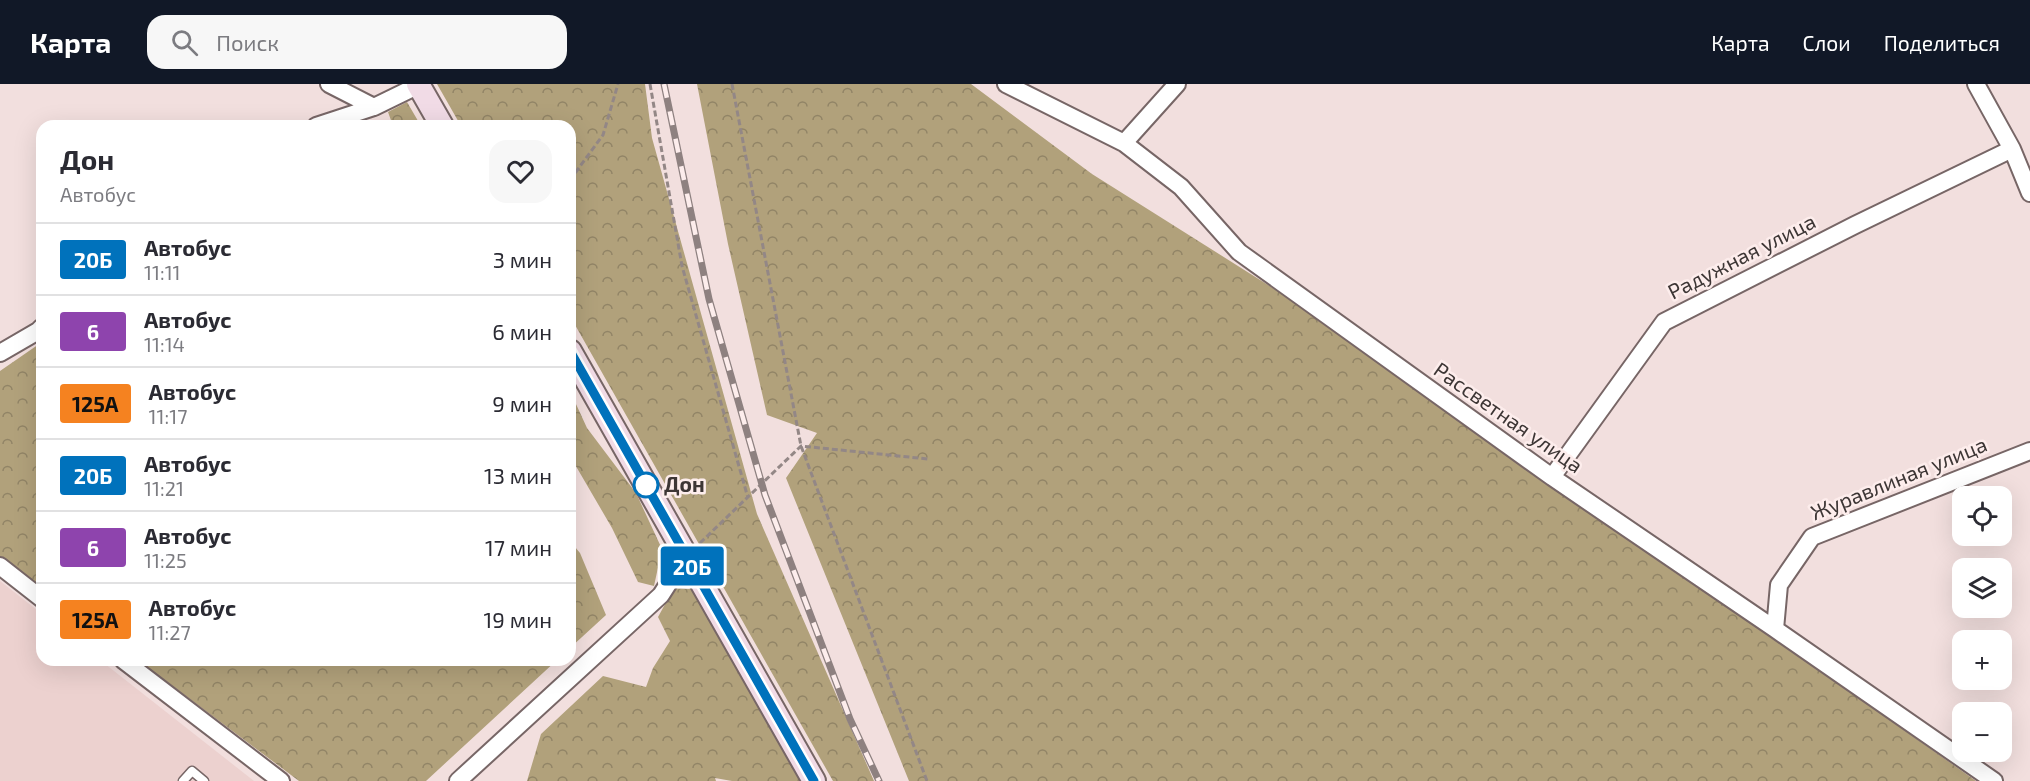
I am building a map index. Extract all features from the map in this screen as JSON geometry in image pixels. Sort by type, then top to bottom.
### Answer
[{"type":"street","points":[[329,84],[374,107]]},
{"type":"street","name":"Рассветная улица","points":[[1006,84],[1124,143],[1181,187],[1239,252],[1552,477],[1775,628],[1994,781]]},
{"type":"street","points":[[1124,143],[1177,84]]},
{"type":"street","points":[[1976,84],[2012,148],[2030,193]]},
{"type":"street","points":[[334,120],[374,107],[419,85],[439,120]]},
{"type":"street","name":"Радужная улица","points":[[1552,477],[1664,322],[2012,148]]},
{"type":"street","points":[[0,353],[36,332]]},
{"type":"street","points":[[576,362],[814,781]]},
{"type":"street","name":"Журавлиная улица","points":[[1775,628],[1779,585],[1812,537],[2030,451]]},
{"type":"street","points":[[458,781],[661,595],[686,556]]},
{"type":"street","points":[[0,567],[36,594]]},
{"type":"street","points":[[131,666],[281,781]]},
{"type":"lane","points":[[183,781],[192,771],[204,781]]},
{"type":"path","points":[[576,172],[603,135],[618,84]]},
{"type":"path","points":[[650,84],[682,266],[748,498]]},
{"type":"path","points":[[732,84],[801,446],[927,781]]},
{"type":"path","points":[[686,556],[801,446]]},
{"type":"path","points":[[801,446],[928,459]]},
{"type":"shaded area","points":[[0,581],[36,609],[36,666],[108,666],[254,781],[0,781]]},
{"type":"green space","points":[[437,84],[645,84],[652,138],[757,514],[874,781],[833,781],[576,327],[576,120],[458,120]]},
{"type":"green space","points":[[697,84],[971,84],[1092,174],[1346,334],[1976,781],[909,781],[786,478],[817,433],[767,415],[728,244]]},
{"type":"green space","points":[[407,102],[418,120],[391,120],[388,112]]},
{"type":"green space","points":[[36,346],[36,584],[0,557],[0,371]]},
{"type":"green space","points":[[576,404],[587,428],[636,493],[662,549],[654,586],[638,582],[612,528],[576,466]]},
{"type":"green space","points":[[576,548],[580,553],[606,615],[576,642]]},
{"type":"green space","points":[[674,588],[691,589],[802,781],[732,781],[715,778],[716,781],[527,781],[541,734],[603,676],[646,687],[653,668],[670,641],[658,617]]},
{"type":"green space","points":[[146,666],[551,666],[426,781],[299,781]]},
{"type":"railway","points":[[664,84],[709,299],[765,495],[850,719],[879,781]]},
{"type":"bus line","name":"20Б","points":[[576,362],[814,781]]},
{"type":"place","name":"Дон","points":[[646,485]]}]
